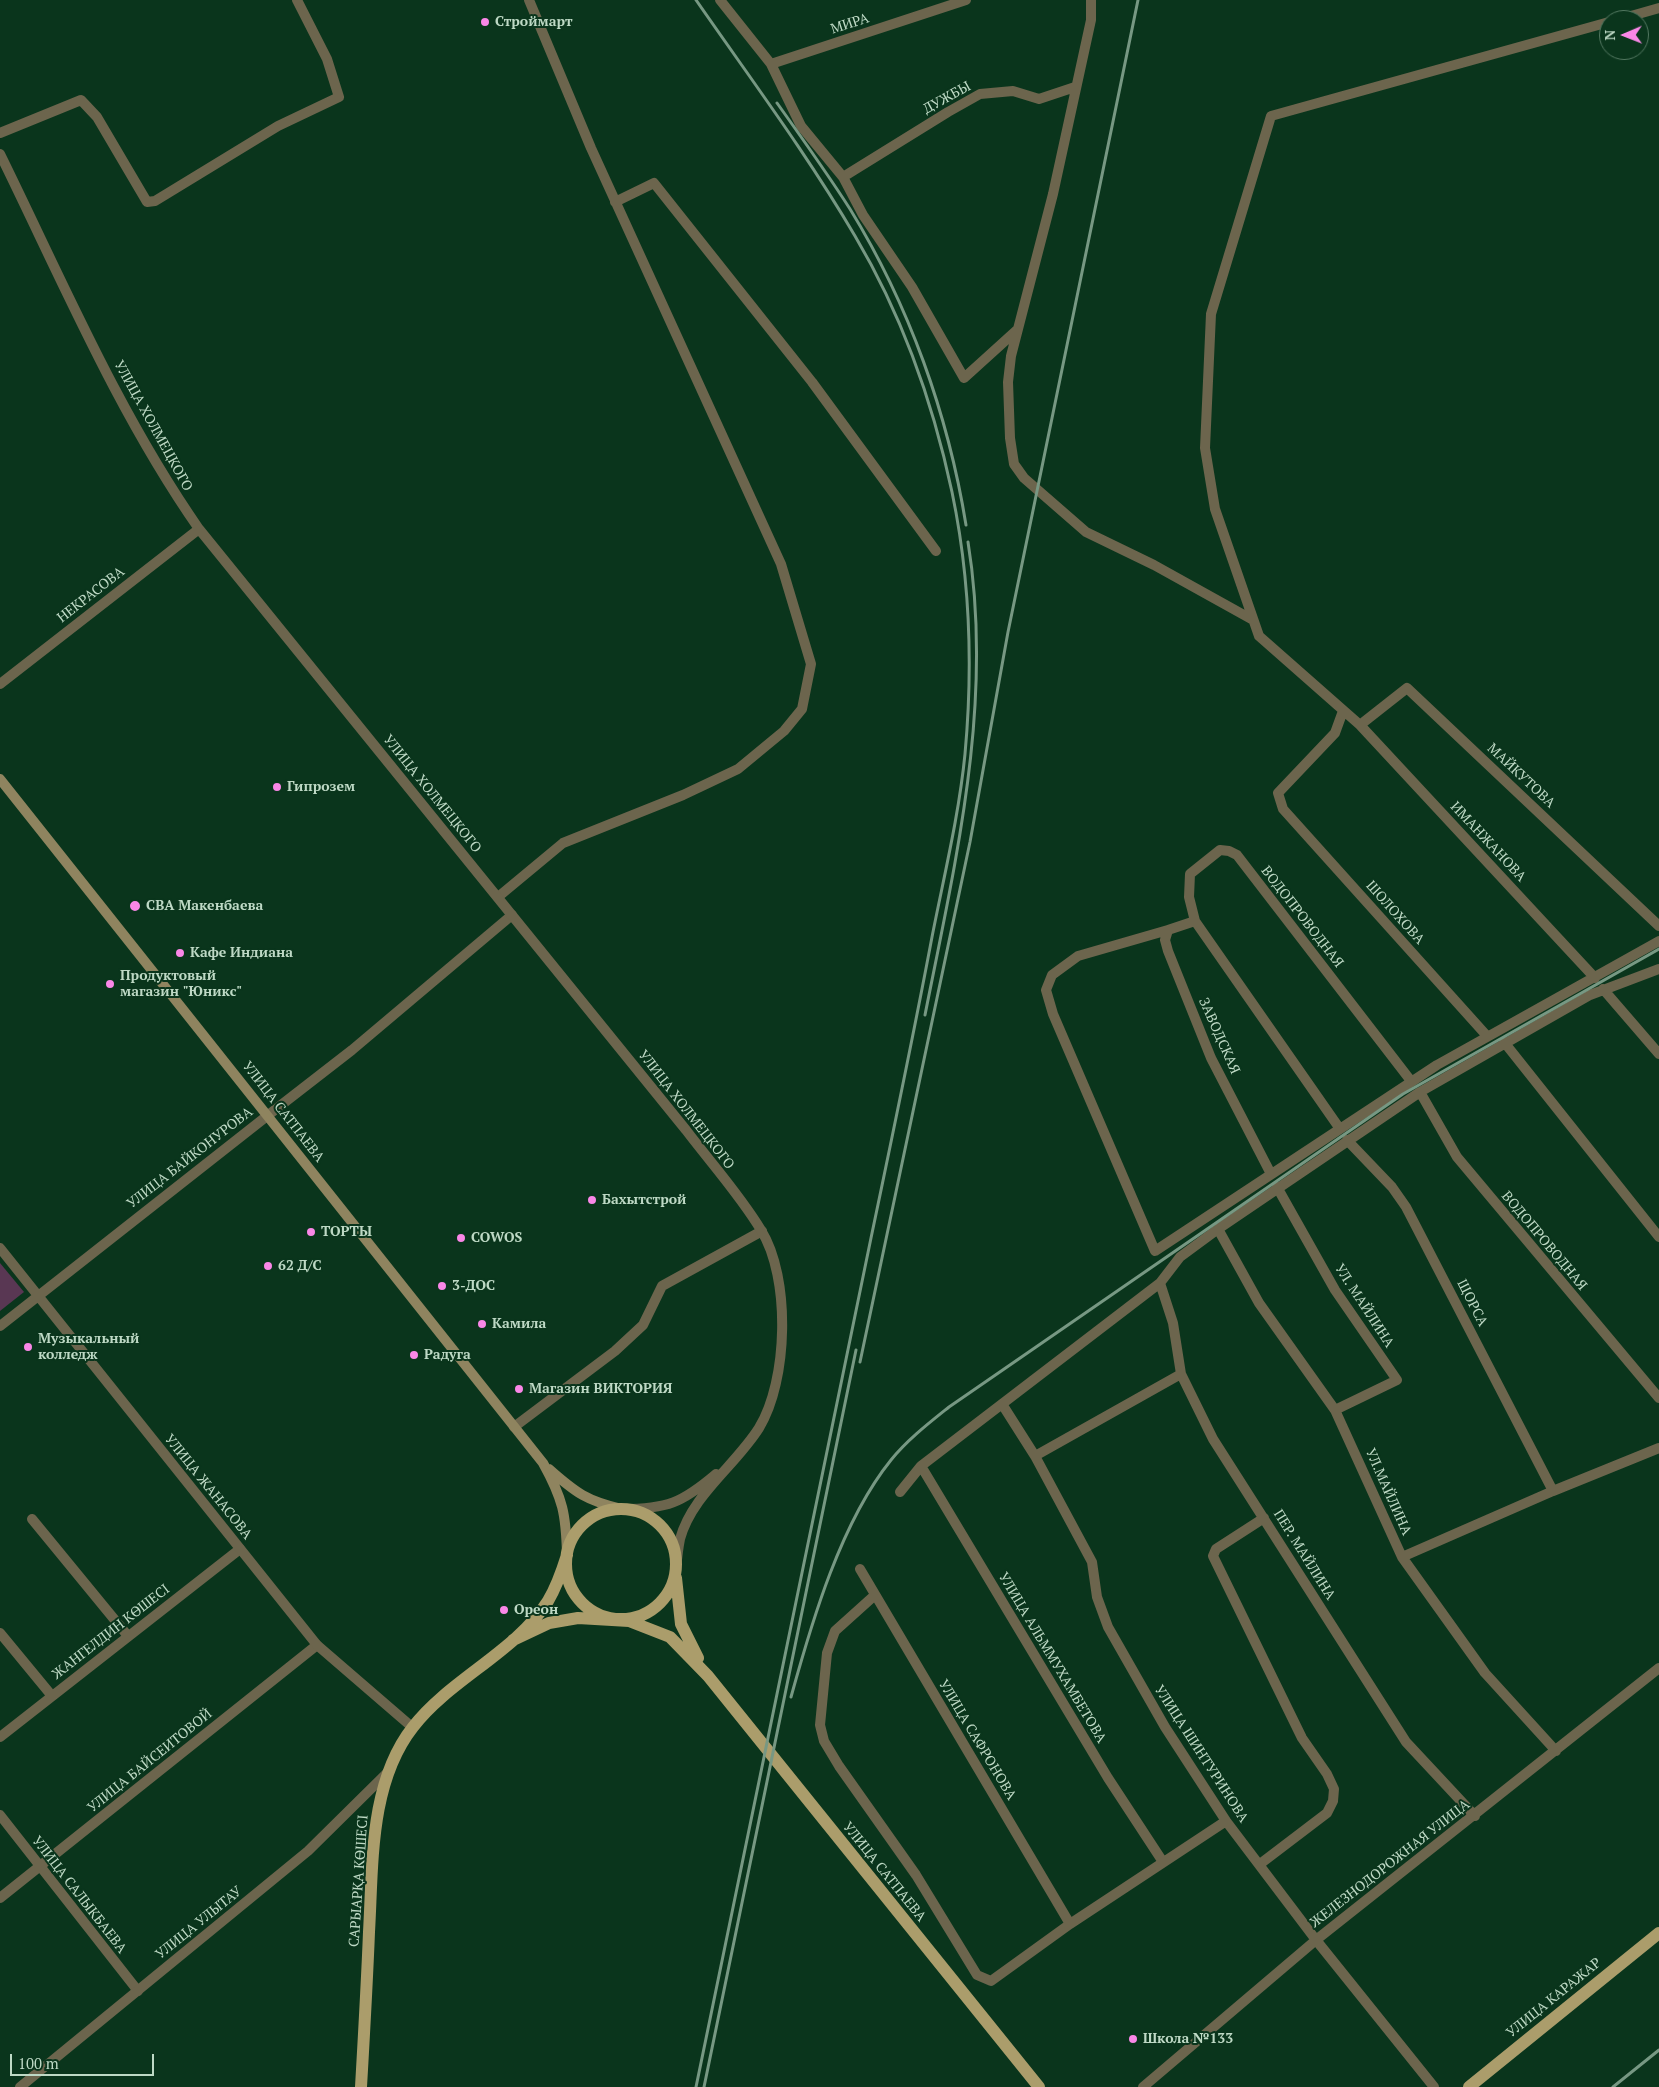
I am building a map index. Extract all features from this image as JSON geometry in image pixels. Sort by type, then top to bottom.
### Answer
[{"type":"main road","name":"УЛИЦА САТПАЕВА","points":[[0,779],[543,1463]]},
{"type":"main road","points":[[543,1463],[571,1489],[595,1503],[646,1515],[663,1528],[675,1553],[681,1624],[708,1676]]},
{"type":"main road","points":[[543,1463],[558,1492],[564,1509],[568,1579],[580,1601],[599,1615],[644,1626],[670,1637],[708,1676]]},
{"type":"main road","points":[[513,1640],[548,1601],[560,1577],[574,1537],[583,1525],[601,1514],[622,1509]]},
{"type":"main road","points":[[513,1640],[549,1623],[578,1618],[624,1619],[649,1612],[666,1595],[672,1584],[676,1569]]},
{"type":"main road","name":"САРЫАРҚА КӨШЕСІ","points":[[361,2087],[373,1858],[378,1813],[389,1772],[399,1747],[412,1727],[459,1680],[513,1640]]},
{"type":"main road","name":"УЛИЦА САТПАЕВА","points":[[708,1676],[1039,2087]]},
{"type":"main road","name":"УЛИЦА КАРАЖАР","points":[[1469,2087],[1659,1933]]},
{"type":"street","points":[[0,133],[82,100],[97,117],[146,202],[154,201],[278,126],[327,105],[339,97],[326,60],[297,0]]},
{"type":"street","points":[[498,896],[564,843],[683,795],[738,769],[784,731],[802,709],[811,664],[781,564],[590,148],[529,0]]},
{"type":"street","points":[[720,0],[771,64],[801,126],[842,177],[863,215],[912,287],[964,378],[1016,330]]},
{"type":"street","name":"МИРА","points":[[771,64],[966,0]]},
{"type":"street","points":[[1091,0],[1091,20],[1050,203],[1016,330],[1011,356],[1008,391],[1014,464],[1024,478],[1086,532],[1154,565],[1253,620]]},
{"type":"street","name":"ИМАНЖАНОВА","points":[[1595,978],[1360,725],[1259,636],[1216,509],[1205,448],[1211,314],[1271,116],[1599,25]]},
{"type":"street","name":"ДУЖБЫ","points":[[842,177],[980,94],[1014,91],[1039,99],[1075,88]]},
{"type":"street","name":"УЛИЦА ХОЛМЕЦКОГО","points":[[0,154],[115,388],[164,478],[199,528],[686,1130],[762,1231],[773,1259],[780,1292],[778,1368],[771,1403],[758,1428],[742,1449]]},
{"type":"street","points":[[615,202],[654,183],[812,382],[936,551]]},
{"type":"street","name":"НЕКРАСОВА","points":[[0,684],[199,528]]},
{"type":"street","name":"МАЙКУТОВА","points":[[1360,725],[1408,688],[1659,926]]},
{"type":"street","name":"ШОЛОХОВА","points":[[1343,710],[1335,733],[1278,792],[1282,809],[1487,1036]]},
{"type":"street","name":"ВОДОПРОВОДНАЯ","points":[[1195,921],[1189,897],[1190,874],[1220,850],[1229,851],[1237,855],[1412,1081]]},
{"type":"street","name":"УЛИЦА БАЙКОНУРОВА","points":[[0,1326],[352,1050],[512,916]]},
{"type":"street","points":[[1340,1129],[1195,921],[1078,956],[1052,975],[1046,990],[1053,1014],[1155,1250],[1340,1129],[1412,1081],[1437,1065],[1659,942]]},
{"type":"street","name":"ЗАВОДСКАЯ","points":[[1168,930],[1165,940],[1168,951],[1211,1058],[1271,1174]]},
{"type":"street","points":[[900,1492],[921,1466],[1160,1283],[1180,1257],[1276,1187],[1420,1092],[1504,1042],[1603,989],[1659,969]]},
{"type":"street","points":[[1603,989],[1659,1054]]},
{"type":"street","points":[[1504,1042],[1659,1237]]},
{"type":"street","points":[[1437,1065],[1445,1078]]},
{"type":"street","name":"ВОДОПРОВОДНАЯ","points":[[1420,1092],[1457,1157],[1659,1398]]},
{"type":"street","name":"ЩОРСА","points":[[1347,1140],[1392,1187],[1406,1207],[1553,1491]]},
{"type":"street","name":"УЛ. МАЙЛИНА","points":[[1276,1187],[1335,1290],[1397,1380],[1335,1410]]},
{"type":"street","name":"УЛ.МАЙЛИНА","points":[[1218,1229],[1259,1304],[1335,1410],[1402,1557],[1485,1673],[1556,1751]]},
{"type":"street","points":[[514,1427],[615,1351],[643,1325],[662,1286],[762,1231]]},
{"type":"street","name":"УЛИЦА ЖАНАСОВА","points":[[0,1248],[318,1645],[412,1727]]},
{"type":"street","name":"ПЕР. МАЙЛИНА","points":[[1160,1283],[1173,1323],[1181,1374],[1214,1439],[1406,1742],[1475,1816]]},
{"type":"street","points":[[1035,1456],[1181,1374]]},
{"type":"street","name":"УЛИЦА ШИНТУРИНОВА","points":[[1002,1404],[1035,1456],[1092,1562],[1097,1597],[1108,1627],[1165,1727],[1226,1821],[1316,1940],[1434,2087]]},
{"type":"street","points":[[1402,1557],[1553,1491],[1659,1448]]},
{"type":"street","points":[[622,1509],[648,1509],[674,1503],[690,1496],[742,1449]]},
{"type":"street","points":[[676,1569],[680,1539],[688,1520],[705,1494],[742,1449]]},
{"type":"street","name":"УЛИЦА АЛЬММУХАМБЕТОВА","points":[[921,1466],[1108,1778],[1163,1862]]},
{"type":"street","points":[[1260,1864],[1327,1813],[1333,1801],[1334,1789],[1327,1774],[1302,1738],[1213,1556],[1216,1549],[1264,1518]]},
{"type":"street","points":[[32,1519],[128,1636]]},
{"type":"street","name":"ЖАНГЕЛДИН КӨШЕСІ","points":[[0,1737],[240,1549]]},
{"type":"street","name":"УЛИЦА САФРОНОВА","points":[[860,1570],[1070,1924]]},
{"type":"street","points":[[876,1595],[835,1631],[827,1653],[820,1724],[824,1741],[839,1766],[916,1875],[977,1975],[991,1981],[1070,1924],[1226,1821]]},
{"type":"street","points":[[0,1633],[52,1696]]},
{"type":"street","name":"УЛИЦА БАЙСЕИТОВОЙ","points":[[0,1898],[318,1645]]},
{"type":"street","name":"ЖЕЛЕЗНОДОРОЖНАЯ УЛИЦА","points":[[1143,2087],[1316,1940],[1475,1816],[1659,1668]]},
{"type":"street","name":"УЛИЦА УЛЫТАУ","points":[[20,2087],[308,1851],[389,1772]]},
{"type":"street","name":"УЛИЦА САЛЫКБАЕВА","points":[[0,1815],[138,1991]]},
{"type":"shaded area","points":[[0,1263],[24,1292],[0,1311]]},
{"type":"railway","points":[[696,0],[778,117],[837,206],[872,266],[914,360],[944,459],[958,524],[966,590],[969,688],[965,754],[951,846],[696,2087]]},
{"type":"railway","points":[[860,1362],[970,842],[1008,632],[1138,0]]},
{"type":"railway","points":[[777,103],[850,209],[890,283],[908,322],[923,361],[949,442],[966,525]]},
{"type":"railway","points":[[925,1015],[959,839],[974,721],[977,661],[975,602],[968,542]]},
{"type":"railway","points":[[791,1697],[808,1637],[830,1573],[857,1512],[891,1460],[919,1432],[949,1407],[1403,1094],[1659,949]]},
{"type":"railway","points":[[704,2087],[856,1350]]},
{"type":"railway","points":[[1613,2087],[1659,2050]]},
{"type":"place","name":"Строймарт","points":[[485,22]]},
{"type":"place","name":"Гипрозем","points":[[277,787]]},
{"type":"place","name":"СВА Макенбаева","points":[[135,906]]},
{"type":"place","name":"Кафе Индиана","points":[[180,953]]},
{"type":"place","name":"Продуктовый магазин \"Юникс\"","points":[[110,984]]},
{"type":"place","name":"Бахытстрой","points":[[592,1200]]},
{"type":"place","name":"ТОРТЫ","points":[[311,1232]]},
{"type":"place","name":"COWOS","points":[[461,1238]]},
{"type":"place","name":"62 Д/С","points":[[268,1266]]},
{"type":"place","name":"3-ДОС","points":[[442,1286]]},
{"type":"place","name":"Камила","points":[[482,1324]]},
{"type":"place","name":"Музыкальный колледж","points":[[28,1347]]},
{"type":"place","name":"Радуга","points":[[414,1355]]},
{"type":"place","name":"Магазин ВИКТОРИЯ","points":[[519,1389]]},
{"type":"place","name":"Ореон","points":[[504,1610]]},
{"type":"place","name":"Школа №133","points":[[1133,2039]]}]
